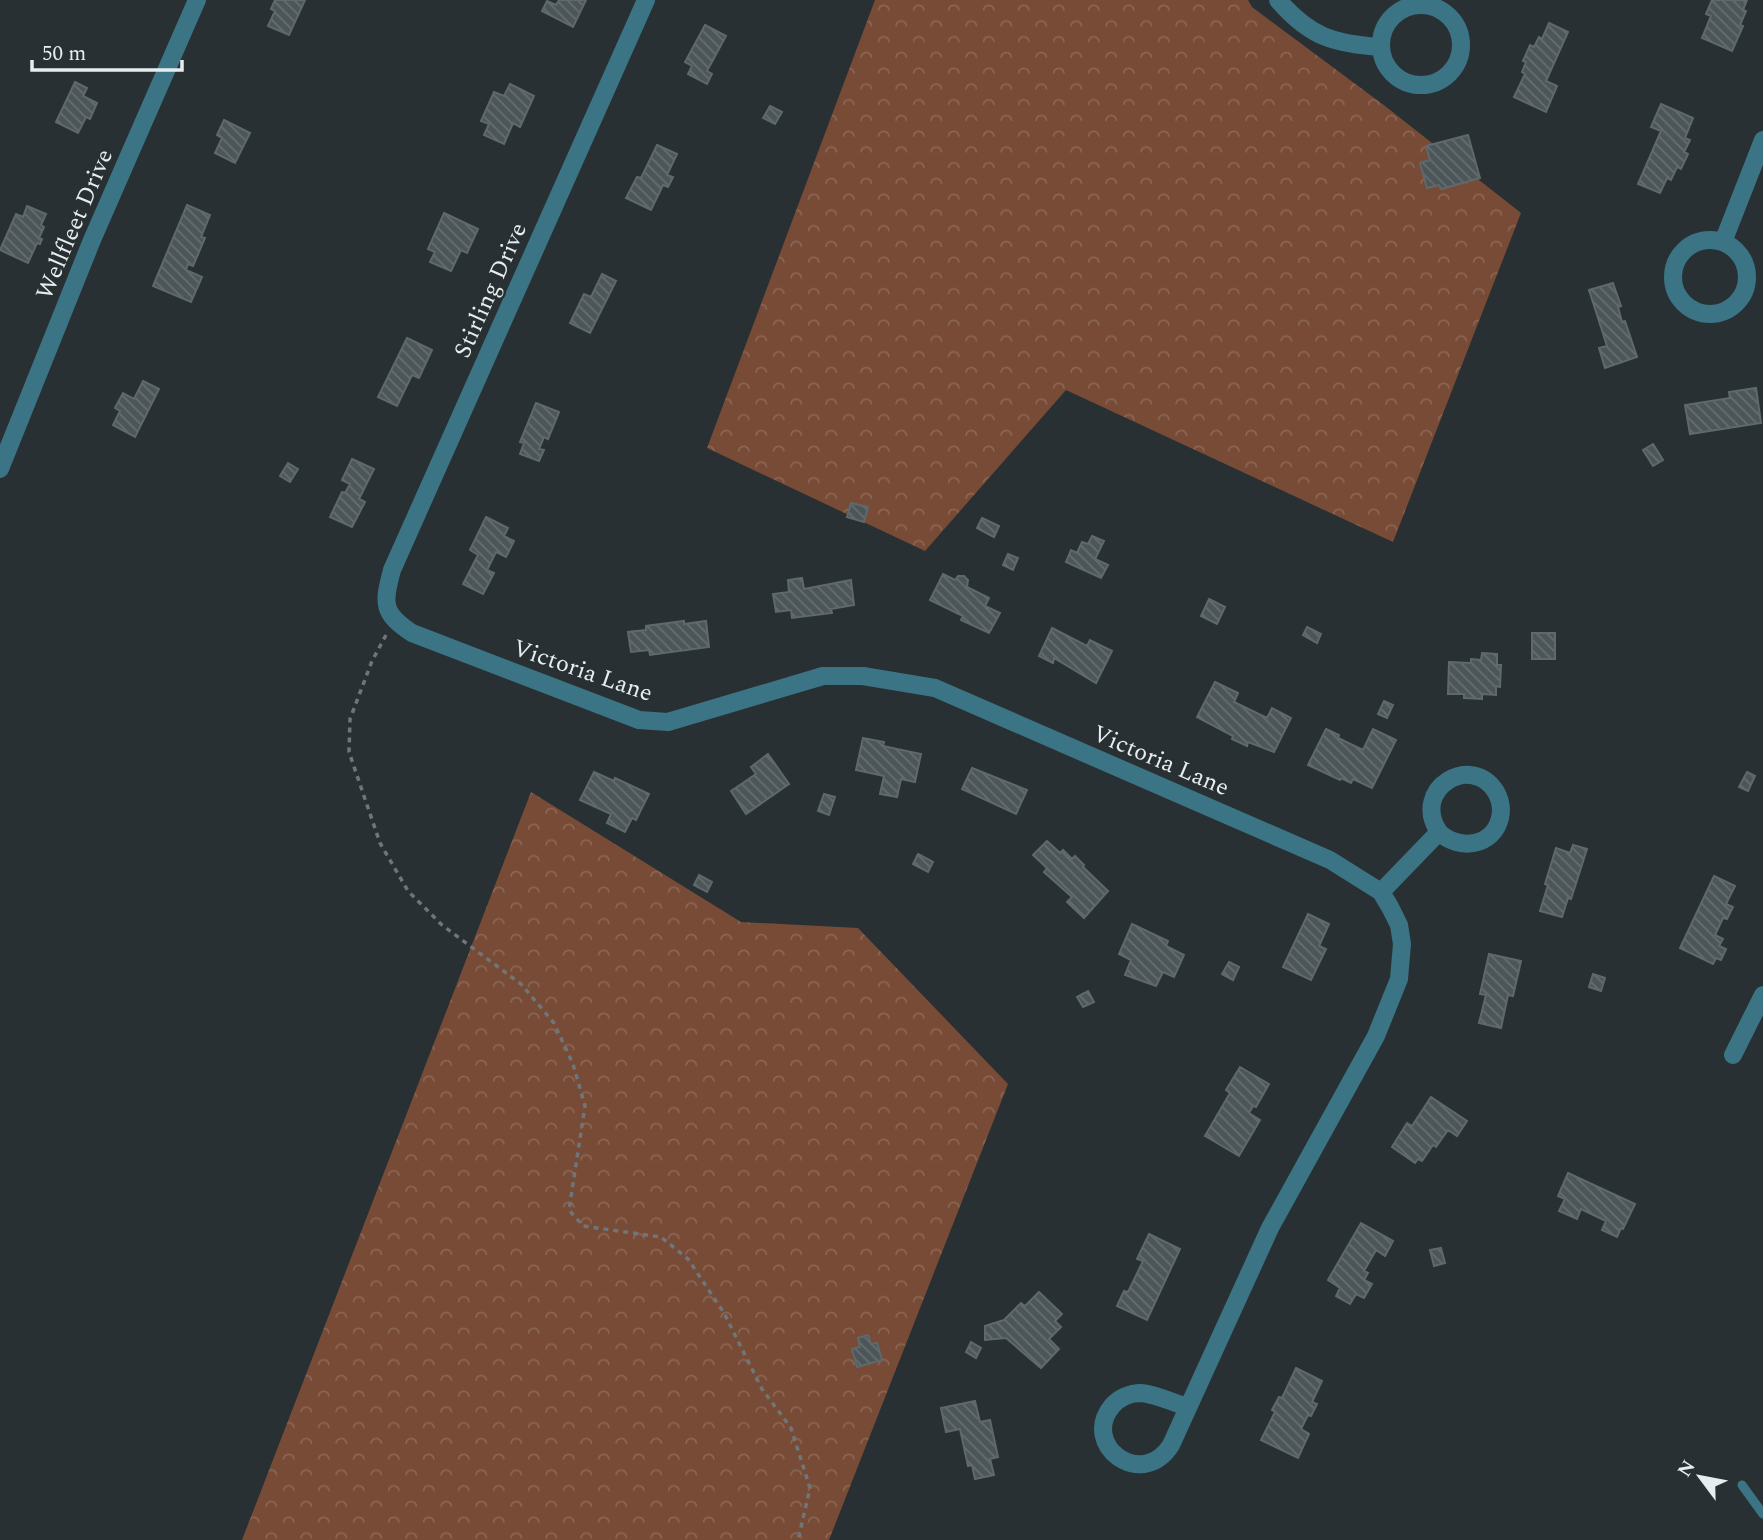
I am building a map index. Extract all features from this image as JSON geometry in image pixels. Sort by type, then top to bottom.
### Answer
[{"type":"street","name":"Wellfleet Drive","points":[[0,469],[92,240],[197,0]]},
{"type":"street","name":"Stirling Drive","points":[[393,621],[386,603],[392,570],[646,0]]},
{"type":"street","points":[[1278,0],[1290,14],[1317,35],[1347,45],[1381,47]]},
{"type":"street","points":[[1416,5],[1433,7],[1447,15],[1458,29],[1461,46],[1452,70],[1439,80],[1422,85],[1397,77],[1386,64],[1381,47],[1388,23],[1400,11],[1416,5]]},
{"type":"street","points":[[1723,242],[1763,140]]},
{"type":"street","points":[[1706,240],[1723,242],[1736,250],[1744,263],[1746,286],[1739,300],[1727,310],[1712,314],[1696,311],[1678,295],[1673,280],[1675,264],[1684,250],[1691,245],[1706,240]]},
{"type":"street","name":"Victoria Lane","points":[[393,621],[412,633],[639,720],[668,722],[823,676],[863,676],[935,688],[1330,860],[1381,892],[1399,925],[1402,960],[1393,998],[1376,1036],[1270,1228],[1188,1407],[1167,1451],[1154,1461],[1139,1465],[1118,1458],[1107,1446],[1103,1431],[1106,1415],[1121,1398],[1143,1393],[1188,1407]]},
{"type":"street","points":[[1381,892],[1439,832]]},
{"type":"street","points":[[1733,1055],[1763,995]]},
{"type":"lane","points":[[1742,1485],[1763,1514]]},
{"type":"path","points":[[393,621],[372,661],[350,719],[349,752],[380,843],[408,891],[442,925],[521,984],[554,1023],[573,1064],[585,1106],[569,1210],[583,1226],[662,1237],[688,1259],[724,1313],[762,1389],[791,1428],[810,1488],[798,1540]]},
{"type":"green space","points":[[875,0],[1248,0],[1252,7],[1385,106],[1521,213],[1393,542],[1066,390],[925,551],[707,448]]},
{"type":"green space","points":[[531,792],[741,922],[858,928],[1008,1084],[829,1540],[242,1540]]},
{"type":"building","points":[[275,0],[305,0],[289,35],[268,26],[275,11],[271,9]]},
{"type":"building","points":[[559,0],[586,0],[573,27],[542,11],[547,1],[556,5]]},
{"type":"building","points":[[1712,0],[1747,0],[1740,25],[1743,26],[1732,51],[1702,38],[1711,16],[1706,14]]},
{"type":"building","points":[[1549,23],[1568,32],[1546,81],[1557,86],[1546,112],[1514,97],[1525,74],[1522,72],[1526,62],[1523,61],[1530,45],[1534,47],[1539,37],[1542,39]]},
{"type":"building","points":[[705,25],[726,36],[707,71],[712,74],[707,84],[688,74],[692,66],[685,62]]},
{"type":"building","points":[[75,82],[87,88],[83,96],[97,103],[90,119],[86,117],[78,133],[56,122]]},
{"type":"building","points":[[510,84],[534,96],[520,127],[513,123],[504,144],[484,135],[489,124],[481,121],[494,92],[504,96]]},
{"type":"building","points":[[1661,104],[1693,118],[1685,138],[1690,140],[1684,152],[1688,154],[1681,169],[1677,167],[1671,180],[1667,178],[1660,193],[1638,184],[1661,131],[1651,127]]},
{"type":"building","points":[[770,106],[782,112],[775,124],[763,118]]},
{"type":"building","points":[[224,120],[250,133],[235,163],[215,153],[222,138],[217,135]]},
{"type":"building","points":[[1468,135],[1480,178],[1441,189],[1439,185],[1427,188],[1420,163],[1430,160],[1426,146]]},
{"type":"building","points":[[657,145],[677,154],[667,175],[673,177],[668,187],[663,185],[651,210],[626,198],[637,177],[641,178]]},
{"type":"building","points":[[187,205],[210,215],[201,237],[205,238],[193,266],[188,264],[186,270],[202,277],[191,302],[153,286]]},
{"type":"building","points":[[27,206],[46,214],[41,225],[44,227],[39,238],[42,239],[40,244],[37,243],[28,263],[0,250],[16,214],[23,217]]},
{"type":"building","points":[[444,213],[478,229],[467,253],[461,250],[451,271],[430,262],[435,252],[428,249]]},
{"type":"building","points":[[602,274],[616,281],[590,333],[570,323],[584,294],[591,297]]},
{"type":"building","points":[[1613,283],[1621,306],[1618,307],[1622,322],[1625,321],[1637,357],[1605,368],[1599,348],[1607,346],[1589,290]]},
{"type":"building","points":[[407,338],[432,350],[419,378],[412,375],[397,406],[378,397]]},
{"type":"building","points":[[143,381],[159,389],[135,437],[113,425],[120,411],[115,408],[123,393],[134,399]]},
{"type":"building","points":[[1756,388],[1761,423],[1690,434],[1685,405],[1730,398],[1729,392]]},
{"type":"building","points":[[536,403],[559,412],[548,439],[544,437],[539,449],[544,450],[539,461],[520,454],[524,443],[520,442]]},
{"type":"building","points":[[1653,444],[1663,460],[1653,466],[1643,450]]},
{"type":"building","points":[[352,459],[374,469],[359,499],[365,502],[352,527],[330,517],[342,492],[345,493],[350,484],[342,480]]},
{"type":"building","points":[[288,463],[298,469],[290,482],[280,476]]},
{"type":"building","points":[[851,503],[868,507],[864,522],[847,517]]},
{"type":"building","points":[[486,517],[508,528],[504,536],[514,541],[506,557],[496,552],[487,570],[494,573],[483,594],[463,584],[478,555],[470,550]]},
{"type":"building","points":[[982,518],[999,526],[994,537],[977,528]]},
{"type":"building","points":[[1092,536],[1104,541],[1095,559],[1108,565],[1101,578],[1066,562],[1071,550],[1077,553],[1082,542],[1088,544]]},
{"type":"building","points":[[1008,554],[1018,558],[1013,570],[1003,565]]},
{"type":"building","points":[[943,574],[955,580],[958,576],[964,576],[968,580],[967,587],[989,598],[985,606],[1000,613],[989,633],[961,620],[963,616],[930,600]]},
{"type":"building","points":[[802,578],[804,589],[851,580],[854,605],[831,609],[832,613],[792,618],[791,610],[776,612],[773,594],[789,592],[788,580]]},
{"type":"building","points":[[1209,599],[1225,607],[1217,624],[1201,616]]},
{"type":"building","points":[[684,621],[684,624],[706,621],[709,647],[650,655],[649,650],[631,652],[628,632],[646,630],[646,626]]},
{"type":"building","points":[[1307,627],[1321,634],[1317,643],[1303,635]]},
{"type":"building","points":[[1052,628],[1087,646],[1090,640],[1112,651],[1096,683],[1054,658],[1053,663],[1039,656]]},
{"type":"building","points":[[1532,633],[1555,633],[1555,659],[1532,659]]},
{"type":"building","points":[[1482,653],[1497,654],[1497,665],[1501,665],[1500,687],[1496,686],[1496,695],[1482,694],[1482,699],[1464,698],[1464,694],[1448,694],[1449,662],[1471,663],[1471,659],[1481,660]]},
{"type":"building","points":[[1215,682],[1238,693],[1234,702],[1267,718],[1272,708],[1291,718],[1274,752],[1248,742],[1247,746],[1197,717]]},
{"type":"building","points":[[1384,701],[1393,705],[1387,718],[1378,714]]},
{"type":"building","points":[[1326,729],[1363,750],[1373,729],[1396,740],[1372,788],[1353,779],[1351,783],[1341,778],[1340,780],[1308,765]]},
{"type":"building","points":[[863,738],[884,742],[883,746],[921,754],[915,782],[901,779],[897,797],[880,794],[884,776],[856,770]]},
{"type":"building","points":[[768,754],[789,784],[746,814],[731,791],[756,774],[751,767]]},
{"type":"building","points":[[972,768],[1027,790],[1016,814],[962,789]]},
{"type":"building","points":[[594,772],[614,781],[615,778],[649,794],[636,820],[632,818],[625,832],[607,823],[611,814],[580,800]]},
{"type":"building","points":[[1747,772],[1755,776],[1748,791],[1739,787]]},
{"type":"building","points":[[824,794],[835,797],[829,815],[818,811]]},
{"type":"building","points":[[1047,841],[1060,853],[1063,850],[1072,859],[1075,856],[1108,891],[1084,918],[1067,902],[1072,897],[1044,872],[1047,868],[1033,855]]},
{"type":"building","points":[[1573,845],[1587,849],[1571,899],[1568,898],[1562,917],[1540,911],[1556,848],[1570,853]]},
{"type":"building","points":[[918,854],[933,862],[928,872],[913,864]]},
{"type":"building","points":[[699,875],[712,882],[707,892],[694,885]]},
{"type":"building","points":[[1714,876],[1735,886],[1726,904],[1733,907],[1727,919],[1723,918],[1715,935],[1723,939],[1719,946],[1726,949],[1721,960],[1716,958],[1713,964],[1680,948]]},
{"type":"building","points":[[1308,914],[1329,924],[1319,946],[1326,949],[1311,980],[1283,967]]},
{"type":"building","points":[[1132,924],[1168,941],[1166,946],[1184,955],[1174,977],[1163,972],[1156,986],[1125,975],[1131,960],[1119,954]]},
{"type":"building","points":[[1489,954],[1521,961],[1513,996],[1508,995],[1501,1028],[1479,1023],[1486,995],[1480,994]]},
{"type":"building","points":[[1229,962],[1239,967],[1233,980],[1222,974]]},
{"type":"building","points":[[1593,974],[1605,978],[1601,991],[1589,987]]},
{"type":"building","points":[[1088,991],[1094,1002],[1083,1007],[1077,997]]},
{"type":"building","points":[[1240,1067],[1269,1084],[1256,1107],[1253,1106],[1249,1113],[1260,1120],[1239,1156],[1205,1136],[1230,1093],[1226,1090]]},
{"type":"building","points":[[1431,1097],[1467,1121],[1457,1136],[1448,1130],[1422,1161],[1418,1159],[1415,1163],[1392,1147],[1407,1123],[1412,1126]]},
{"type":"building","points":[[1568,1173],[1635,1204],[1617,1237],[1602,1230],[1606,1221],[1581,1209],[1577,1219],[1559,1211],[1565,1199],[1558,1196]]},
{"type":"building","points":[[1361,1223],[1393,1241],[1385,1256],[1376,1250],[1364,1271],[1368,1273],[1364,1280],[1372,1284],[1364,1298],[1356,1294],[1350,1304],[1336,1296],[1340,1288],[1328,1280]]},
{"type":"building","points":[[1149,1234],[1180,1249],[1147,1320],[1117,1306],[1124,1291],[1128,1292],[1143,1261],[1137,1259]]},
{"type":"building","points":[[1441,1248],[1445,1263],[1434,1266],[1430,1250]]},
{"type":"building","points":[[1039,1292],[1062,1314],[1055,1321],[1061,1327],[1049,1339],[1059,1349],[1041,1368],[1006,1338],[985,1340],[985,1326],[1004,1320],[1021,1303],[1025,1306]]},
{"type":"building","points":[[868,1335],[871,1344],[877,1343],[882,1360],[857,1367],[852,1349],[860,1347],[858,1338]]},
{"type":"building","points":[[971,1342],[981,1348],[976,1358],[966,1352]]},
{"type":"building","points":[[1296,1368],[1322,1381],[1312,1402],[1317,1404],[1301,1429],[1309,1434],[1298,1458],[1261,1440],[1275,1412],[1272,1410],[1279,1397],[1282,1398]]},
{"type":"building","points":[[975,1401],[980,1422],[990,1420],[998,1457],[990,1459],[994,1475],[975,1479],[972,1465],[968,1466],[960,1429],[946,1432],[941,1408]]}]
